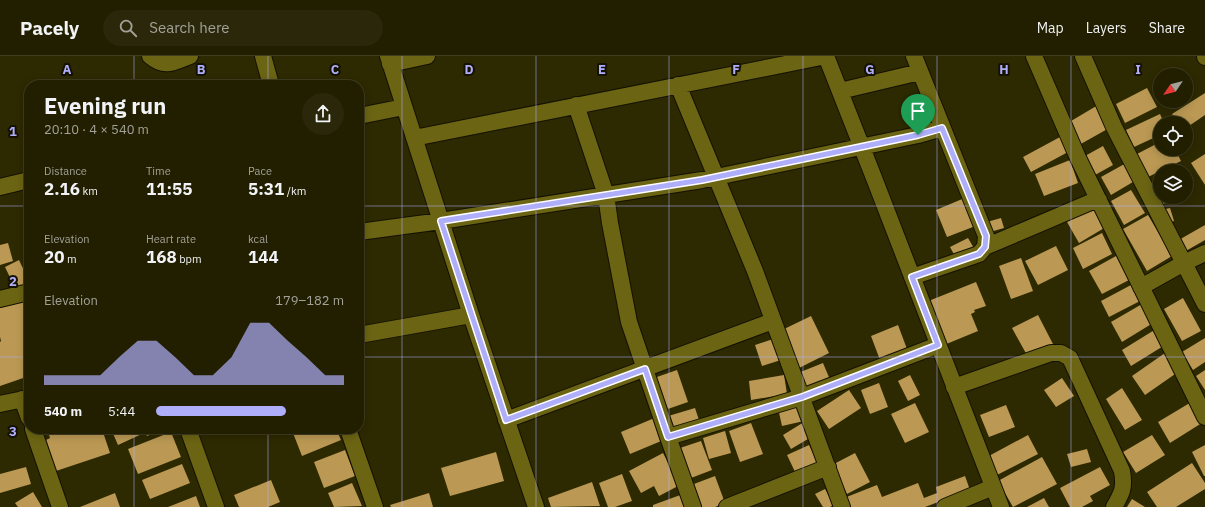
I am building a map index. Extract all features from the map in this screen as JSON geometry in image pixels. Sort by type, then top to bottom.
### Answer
[{"type":"street","points":[[150,56],[161,63],[168,64],[190,56]]},
{"type":"street","points":[[263,56],[270,80]]},
{"type":"street","points":[[427,56],[389,60],[471,315],[536,507]]},
{"type":"street","points":[[414,138],[826,56],[1001,507]]},
{"type":"street","points":[[914,56],[986,236],[985,247]]},
{"type":"street","points":[[1034,56],[1078,158],[1205,417]]},
{"type":"street","points":[[1083,56],[1114,127],[1205,304]]},
{"type":"street","points":[[840,91],[920,72]]},
{"type":"street","points":[[678,85],[754,271],[842,507]]},
{"type":"street","points":[[576,105],[606,195],[629,322],[693,507]]},
{"type":"street","points":[[364,115],[404,107]]},
{"type":"street","points":[[364,231],[441,221],[716,177],[918,135],[942,128]]},
{"type":"street","points":[[0,187],[24,181]]},
{"type":"street","points":[[912,277],[979,254],[985,247],[1098,199],[1099,200]]},
{"type":"street","points":[[1141,287],[1205,253]]},
{"type":"street","points":[[0,299],[24,293]]},
{"type":"street","points":[[364,334],[471,315]]},
{"type":"street","points":[[506,420],[773,321]]},
{"type":"street","points":[[668,437],[802,397],[938,345]]},
{"type":"street","points":[[954,387],[1051,353],[1061,353],[1070,358],[1122,471],[1124,482],[1123,492],[1114,507]]},
{"type":"street","points":[[0,404],[24,399]]},
{"type":"street","points":[[35,434],[60,507]]},
{"type":"street","points":[[190,434],[216,507]]},
{"type":"street","points":[[350,434],[375,507]]},
{"type":"street","points":[[727,507],[828,467]]},
{"type":"street","points":[[945,507],[993,487]]},
{"type":"building","points":[[1147,88],[1153,99],[1153,108],[1155,108],[1125,123],[1116,104]]},
{"type":"building","points":[[1205,93],[1205,115],[1193,123],[1193,116],[1173,116],[1172,114],[1181,108],[1193,108],[1193,101]]},
{"type":"building","points":[[1098,105],[1111,127],[1079,145],[1066,124]]},
{"type":"building","points":[[1153,117],[1153,138],[1134,147],[1126,130]]},
{"type":"building","points":[[1060,137],[1068,152],[1031,172],[1023,157]]},
{"type":"building","points":[[1103,146],[1113,165],[1095,175],[1085,156]]},
{"type":"building","points":[[1153,146],[1153,156],[1178,156],[1181,161],[1175,164],[1153,164],[1153,175],[1148,177],[1137,154]]},
{"type":"building","points":[[1205,154],[1205,185],[1193,164],[1191,163]]},
{"type":"building","points":[[1070,160],[1078,183],[1044,196],[1035,174]]},
{"type":"building","points":[[1128,162],[1138,179],[1111,195],[1101,177]]},
{"type":"building","points":[[1131,190],[1145,213],[1124,225],[1111,201]]},
{"type":"building","points":[[967,197],[978,225],[947,237],[936,210]]},
{"type":"building","points":[[1094,206],[1106,227],[1079,243],[1067,222]]},
{"type":"building","points":[[1170,208],[1174,221],[1165,224],[1161,210]]},
{"type":"building","points":[[1148,215],[1172,256],[1147,271],[1123,229]]},
{"type":"building","points":[[1001,218],[1004,228],[990,232],[987,222]]},
{"type":"building","points":[[1205,225],[1205,240],[1184,252],[1177,241]]},
{"type":"building","points":[[1102,233],[1112,254],[1083,269],[1073,248]]},
{"type":"building","points":[[968,238],[975,250],[957,260],[950,247]]},
{"type":"building","points":[[8,243],[13,261],[0,265],[0,245]]},
{"type":"building","points":[[1056,246],[1068,270],[1038,285],[1025,261]]},
{"type":"building","points":[[1116,256],[1129,280],[1102,294],[1089,271]]},
{"type":"building","points":[[1021,258],[1033,291],[1011,299],[999,266]]},
{"type":"building","points":[[19,260],[24,270],[24,286],[16,290],[5,267]]},
{"type":"building","points":[[976,282],[986,306],[974,310],[975,312],[971,314],[978,331],[944,345],[926,302]]},
{"type":"building","points":[[1131,285],[1140,301],[1109,317],[1101,301]]},
{"type":"building","points":[[1183,298],[1201,331],[1182,341],[1164,309]]},
{"type":"building","points":[[24,300],[24,378],[0,386],[1,341],[0,307]]},
{"type":"building","points":[[1142,304],[1153,323],[1122,342],[1111,322]]},
{"type":"building","points":[[1038,315],[1053,344],[1028,357],[1012,328]]},
{"type":"building","points":[[811,316],[829,353],[799,368],[780,331]]},
{"type":"building","points":[[898,325],[907,349],[880,360],[871,336]]},
{"type":"building","points":[[1156,329],[1165,345],[1131,366],[1122,350]]},
{"type":"building","points":[[1205,338],[1205,362],[1193,370],[1182,352]]},
{"type":"building","points":[[773,339],[781,360],[762,366],[755,345]]},
{"type":"building","points":[[1165,353],[1178,372],[1145,395],[1132,376]]},
{"type":"building","points":[[823,363],[831,382],[806,392],[798,373]]},
{"type":"building","points":[[677,370],[688,402],[665,410],[654,378]]},
{"type":"building","points":[[1205,370],[1205,390],[1196,376]]},
{"type":"building","points":[[784,375],[787,394],[751,400],[749,381]]},
{"type":"building","points":[[910,375],[920,395],[908,401],[898,381]]},
{"type":"building","points":[[1062,378],[1074,396],[1056,407],[1044,390]]},
{"type":"building","points":[[879,383],[888,407],[870,414],[861,390]]},
{"type":"building","points":[[1122,388],[1142,420],[1125,430],[1106,399]]},
{"type":"building","points":[[849,390],[861,408],[829,429],[817,411]]},
{"type":"building","points":[[1193,401],[1205,421],[1170,443],[1158,422]]},
{"type":"building","points":[[799,403],[804,421],[782,426],[778,408]]},
{"type":"building","points":[[915,403],[929,432],[905,443],[891,414]]},
{"type":"building","points":[[1006,405],[1015,427],[989,437],[980,415]]},
{"type":"building","points":[[695,408],[700,423],[670,432],[665,417]]},
{"type":"building","points":[[657,417],[666,439],[630,454],[621,432]]},
{"type":"building","points":[[804,422],[813,436],[791,449],[783,435]]},
{"type":"building","points":[[751,423],[763,454],[740,462],[729,431]]},
{"type":"building","points":[[725,431],[731,453],[709,459],[703,438]]},
{"type":"building","points":[[49,434],[104,434],[110,453],[56,471],[46,440],[50,438]]},
{"type":"building","points":[[113,434],[142,434],[118,445]]},
{"type":"building","points":[[166,434],[172,434],[181,457],[138,474],[128,449]]},
{"type":"building","points":[[293,434],[338,434],[341,440],[302,456]]},
{"type":"building","points":[[1028,435],[1038,454],[997,475],[987,457]]},
{"type":"building","points":[[1152,435],[1165,455],[1136,473],[1123,452]]},
{"type":"building","points":[[701,441],[712,470],[691,478],[680,448]]},
{"type":"building","points":[[809,445],[819,466],[797,476],[787,455]]},
{"type":"building","points":[[1205,445],[1205,476],[1204,476],[1192,452]]},
{"type":"building","points":[[1087,449],[1091,462],[1071,467],[1067,454]]},
{"type":"building","points":[[345,450],[355,476],[324,488],[314,462]]},
{"type":"building","points":[[496,452],[504,481],[450,496],[441,468]]},
{"type":"building","points":[[663,453],[680,485],[659,496],[654,486],[641,493],[629,471]]},
{"type":"building","points":[[855,453],[870,482],[847,494],[832,465]]},
{"type":"building","points":[[1042,457],[1057,484],[1013,507],[998,481]]},
{"type":"building","points":[[1192,463],[1205,483],[1205,489],[1176,507],[1157,507],[1147,492]]},
{"type":"building","points":[[182,464],[190,483],[150,499],[142,480]]},
{"type":"building","points":[[26,467],[31,484],[0,493],[0,474]]},
{"type":"building","points":[[1100,467],[1110,485],[1090,496],[1093,501],[1082,507],[1070,507],[1060,488]]},
{"type":"building","points":[[622,474],[632,501],[615,507],[608,507],[599,483]]},
{"type":"building","points":[[715,476],[725,503],[715,507],[702,507],[694,484]]},
{"type":"building","points":[[965,476],[970,490],[925,507],[848,507],[844,498],[877,485],[882,497],[918,483],[924,498],[937,493],[936,487]]},
{"type":"building","points":[[271,480],[280,502],[268,507],[239,507],[234,495]]},
{"type":"building","points":[[592,482],[600,506],[551,507],[548,498]]},
{"type":"building","points":[[352,483],[362,506],[334,507],[328,493]]},
{"type":"building","points":[[825,489],[834,505],[830,507],[823,507],[815,494]]},
{"type":"building","points":[[33,492],[42,507],[18,507],[15,503]]},
{"type":"building","points":[[115,493],[120,507],[80,507]]},
{"type":"building","points":[[429,493],[433,507],[391,507],[390,505]]},
{"type":"building","points":[[683,494],[687,507],[653,507],[653,505]]},
{"type":"building","points":[[196,496],[200,507],[168,507]]},
{"type":"building","points":[[1044,498],[1049,507],[1027,507]]},
{"type":"building","points":[[1132,499],[1145,507],[1127,507]]},
{"type":"route","points":[[942,128],[986,236],[985,247],[979,254],[912,277],[938,345],[802,397],[668,437],[645,369],[506,420],[441,221],[702,180],[918,135],[942,128]]}]
